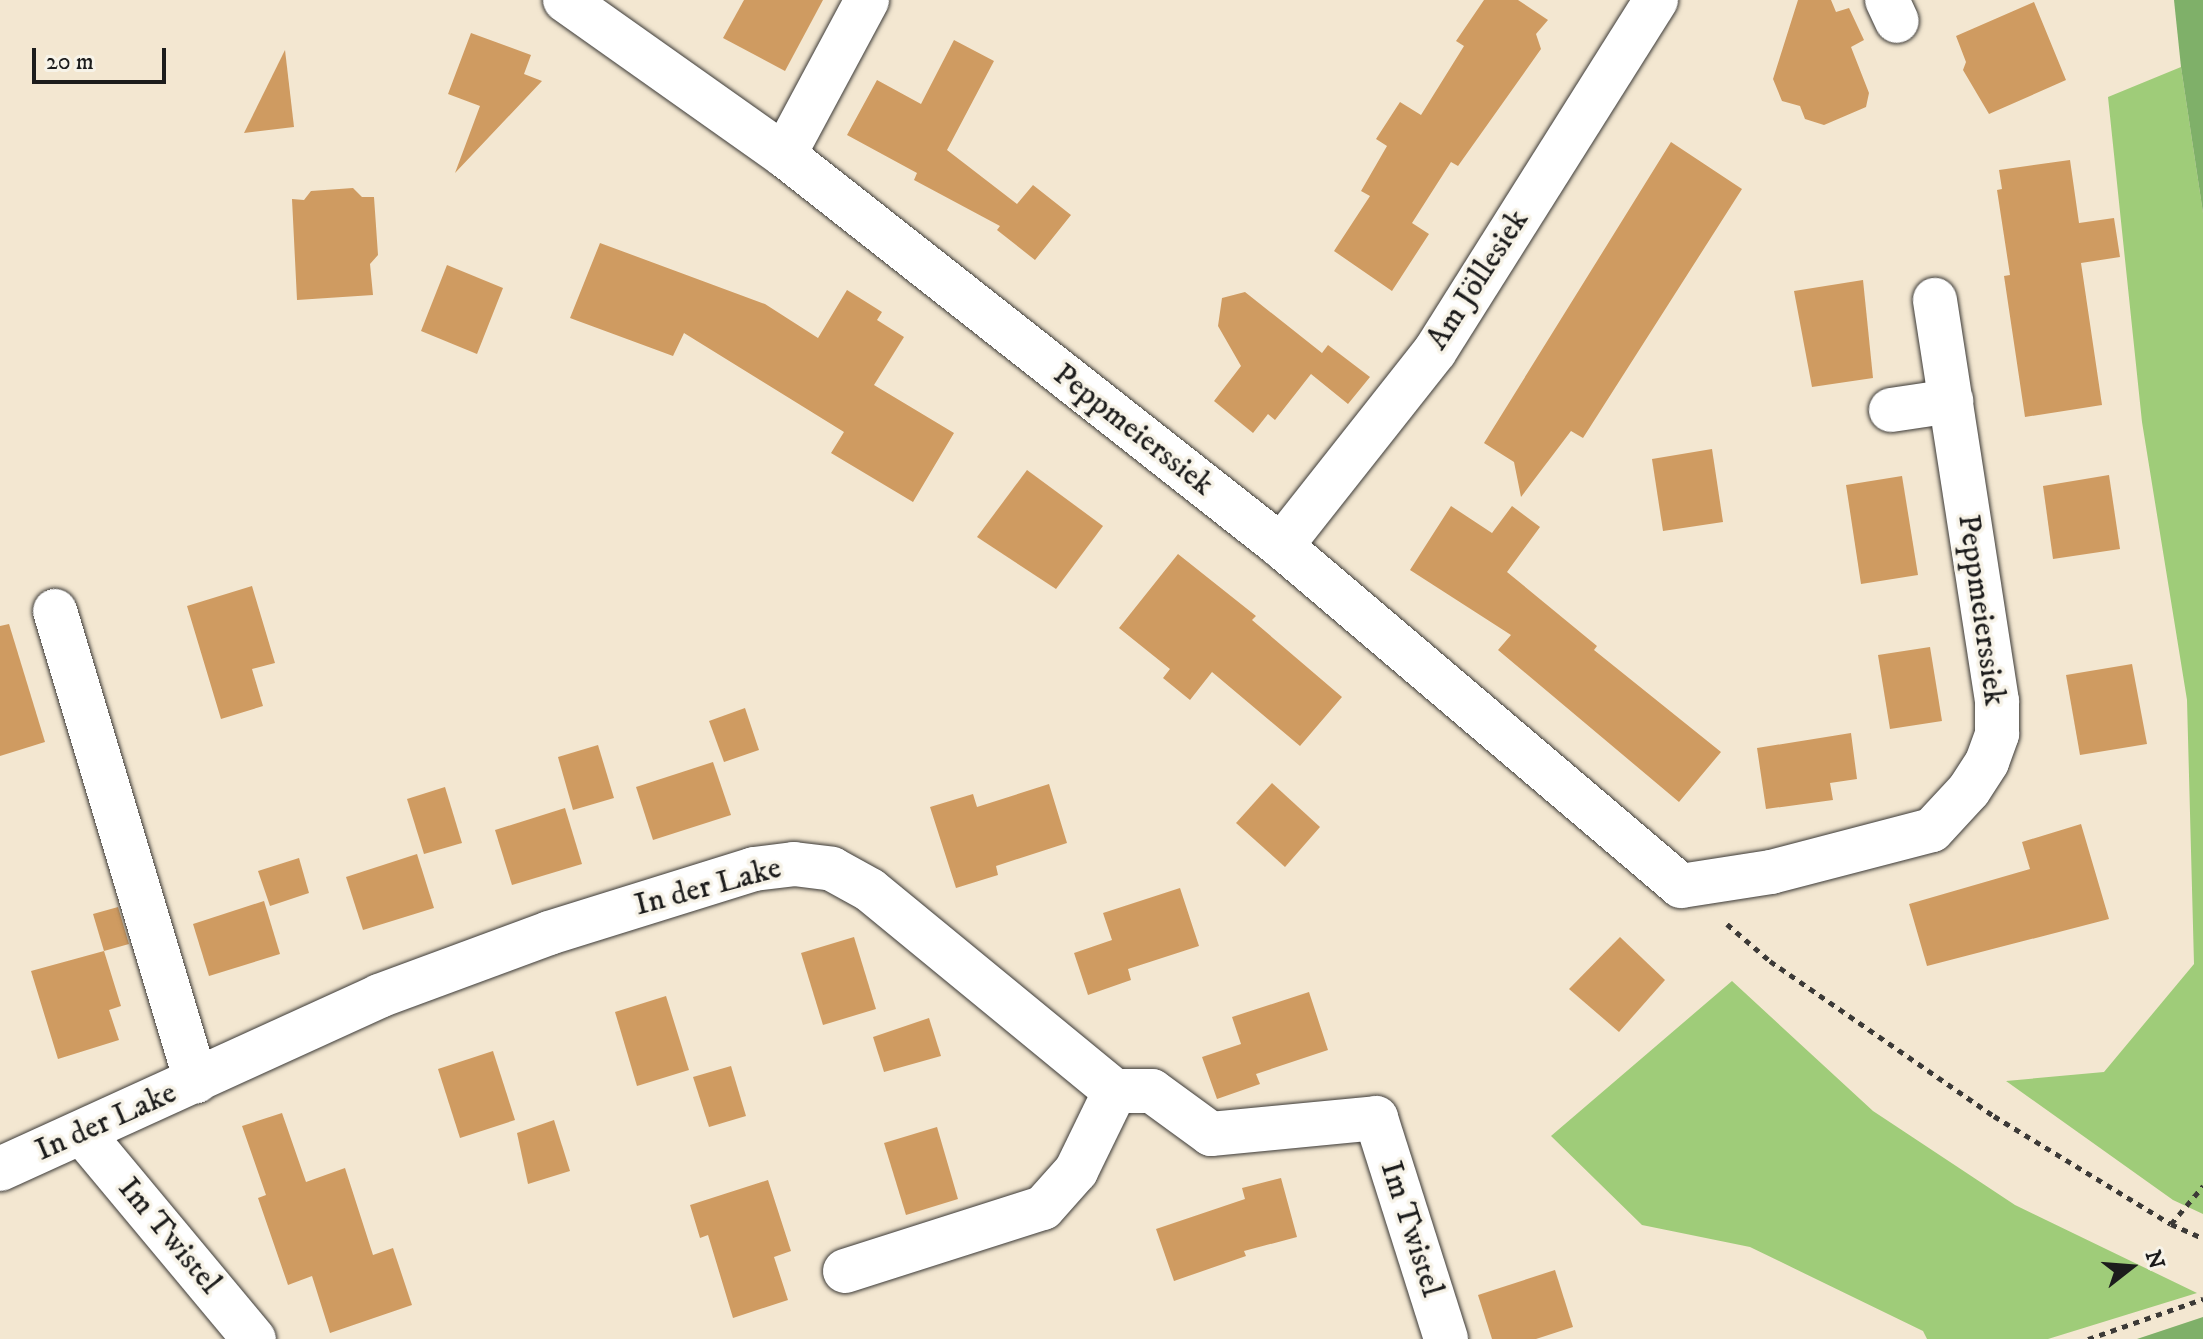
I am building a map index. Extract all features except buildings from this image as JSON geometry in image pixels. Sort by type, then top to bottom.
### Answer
[{"type":"street","name":"Peppmeierssiek","points":[[565,0],[784,155],[1281,546],[1681,886],[1771,872],[1932,830],[1969,790],[1987,762],[1997,734],[1997,701],[1935,300]]},
{"type":"street","points":[[784,155],[867,0]]},
{"type":"street","name":"Am Jöllesiek","points":[[1281,546],[1435,351],[1656,0]]},
{"type":"street","points":[[1891,410],[1951,401]]},
{"type":"street","points":[[55,611],[196,1081]]},
{"type":"street","name":"In der Lake","points":[[0,1169],[83,1134],[379,996],[549,933],[754,869],[794,864],[832,869],[870,890],[1115,1091]]},
{"type":"street","points":[[845,1271],[1043,1208],[1076,1171],[1115,1091]]},
{"type":"street","name":"Im Twistel","points":[[1115,1091],[1152,1091],[1211,1134],[1376,1118],[1446,1339]]},
{"type":"street","name":"Im Twistel","points":[[83,1134],[254,1339]]},
{"type":"path","points":[[1681,886],[1770,961],[1981,1107],[2171,1224],[2203,1238]]},
{"type":"path","points":[[2171,1224],[2203,1186]]},
{"type":"path","points":[[2088,1339],[2203,1299]]},
{"type":"green space","points":[[2174,0],[2203,0],[2203,213],[2181,67]]},
{"type":"green space","points":[[2181,67],[2203,213],[2203,1214],[2173,1200],[2006,1081],[2104,1072],[2194,964],[2187,700],[2142,422],[2108,97]]},
{"type":"green space","points":[[1732,981],[1873,1111],[2015,1205],[2197,1293],[2048,1339],[1927,1339],[1923,1331],[1750,1247],[1642,1225],[1551,1136]]},
{"type":"green space","points":[[2203,1317],[2203,1339],[2137,1339]]}]
